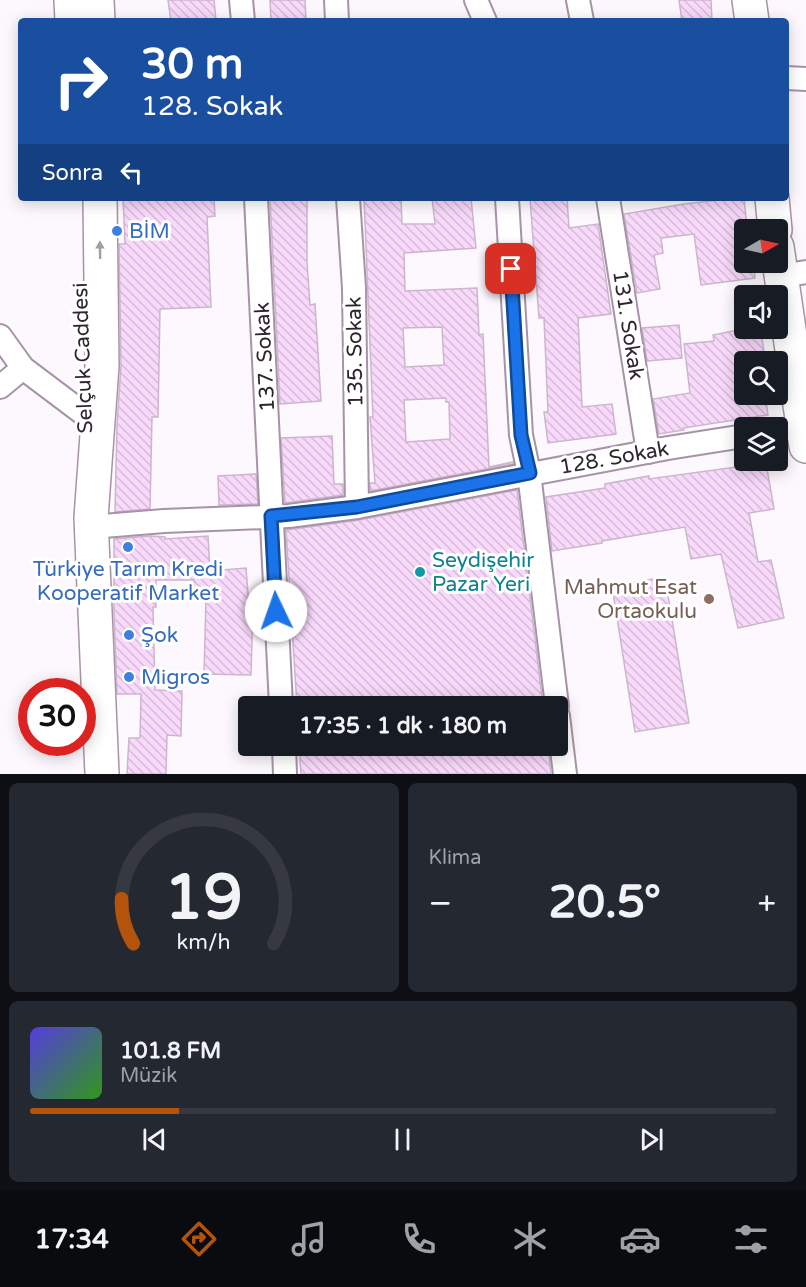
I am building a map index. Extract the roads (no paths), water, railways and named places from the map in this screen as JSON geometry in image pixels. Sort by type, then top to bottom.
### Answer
[{"type":"main road","points":[[71,0],[72,18]]},
{"type":"main road","points":[[98,0],[98,18]]},
{"type":"main road","points":[[749,0],[752,18]]},
{"type":"main road","name":"Selçuk Caddesi","points":[[77,201],[84,414],[91,522]]},
{"type":"main road","points":[[100,201],[102,366],[91,522],[102,774]]},
{"type":"main road","points":[[772,201],[774,219]]},
{"type":"main road","points":[[788,265],[795,435]]},
{"type":"street","points":[[242,0],[243,18]]},
{"type":"street","points":[[336,0],[337,18]]},
{"type":"street","points":[[476,0],[484,18]]},
{"type":"street","points":[[578,0],[581,18]]},
{"type":"street","points":[[789,78],[806,80]]},
{"type":"street","name":"137. Sokak","points":[[256,201],[280,696]]},
{"type":"street","name":"135. Sokak","points":[[348,201],[354,288],[357,507]]},
{"type":"street","points":[[507,201],[521,435],[530,473],[556,696]]},
{"type":"street","name":"131. Sokak","points":[[608,201],[648,452]]},
{"type":"street","points":[[0,336],[23,368],[84,414]]},
{"type":"street","points":[[0,387],[23,368]]},
{"type":"street","name":"128. Sokak","points":[[91,522],[271,516],[357,507],[530,473],[734,438]]},
{"type":"street","points":[[284,756],[285,774]]},
{"type":"street","points":[[563,756],[565,774]]},
{"type":"place","name":"BİM","points":[[117,231]]},
{"type":"place","name":"Türkiye Tarım Kredi Kooperatif Market","points":[[128,547]]},
{"type":"place","name":"Seydişehir Pazar Yeri","points":[[420,572]]},
{"type":"place","name":"Mahmut Esat Ortaokulu","points":[[709,599]]},
{"type":"place","name":"Şok","points":[[129,635]]},
{"type":"place","name":"Migros","points":[[129,677]]}]
